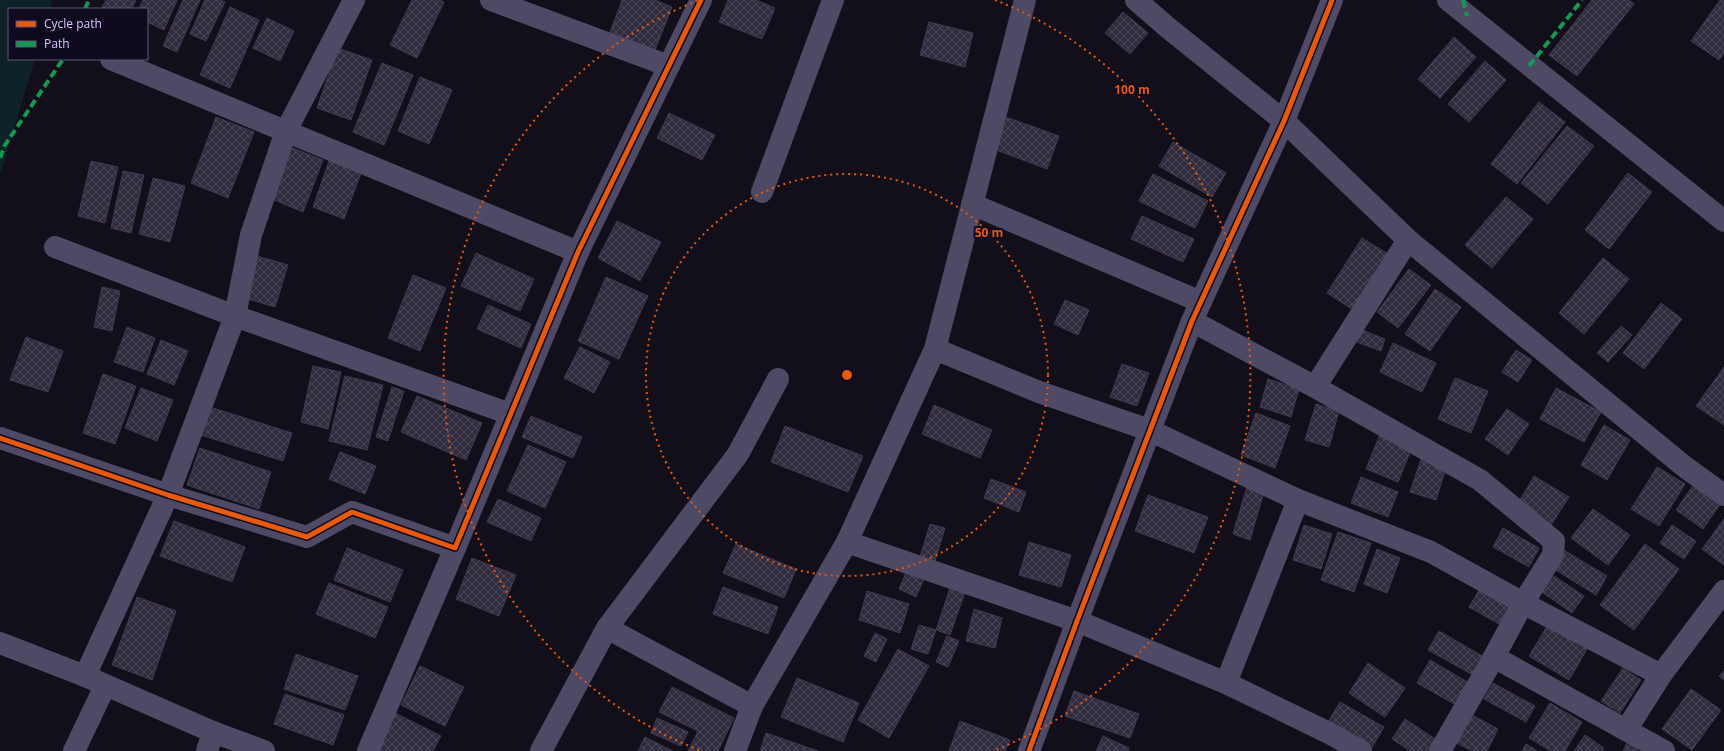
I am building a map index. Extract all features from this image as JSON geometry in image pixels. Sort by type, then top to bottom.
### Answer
[{"type":"street","points":[[85,676],[168,495],[235,316],[251,235],[286,131],[354,0]]},
{"type":"street","points":[[491,0],[669,66]]},
{"type":"street","points":[[368,751],[578,252],[700,0]]},
{"type":"street","points":[[762,192],[833,0]]},
{"type":"street","points":[[735,751],[752,706],[847,542],[935,349],[1025,0]]},
{"type":"street","points":[[1136,0],[1284,121],[1408,240],[1685,467],[1724,495]]},
{"type":"street","points":[[1029,751],[1149,430],[1192,321],[1284,121],[1332,0]]},
{"type":"street","points":[[1448,0],[1724,221]]},
{"type":"street","points":[[113,60],[578,252]]},
{"type":"street","points":[[972,204],[1201,302]]},
{"type":"street","points":[[1315,387],[1408,240]]},
{"type":"street","points":[[55,248],[235,316],[510,414]]},
{"type":"street","points":[[1192,321],[1315,387],[1480,480],[1554,541],[1554,555],[1523,603],[1440,751]]},
{"type":"street","points":[[935,349],[1039,392],[1149,430],[1298,500],[1431,552],[1523,603],[1661,675]]},
{"type":"street","points":[[541,751],[607,628],[738,454],[778,379]]},
{"type":"street","points":[[0,438],[168,495],[307,537],[352,512],[454,548]]},
{"type":"street","points":[[1226,683],[1298,500]]},
{"type":"street","points":[[847,542],[1077,621],[1226,683],[1329,733],[1361,751]]},
{"type":"street","points":[[1626,730],[1661,675],[1724,591]]},
{"type":"street","points":[[607,628],[752,706]]},
{"type":"street","points":[[0,643],[85,676],[210,742],[264,751]]},
{"type":"street","points":[[1494,657],[1664,751]]},
{"type":"street","points":[[74,751],[105,686]]},
{"type":"green space","points":[[0,0],[52,0],[50,8],[8,8],[8,60],[35,60],[0,175]]},
{"type":"building","points":[[106,0],[136,0],[132,8],[102,8]]},
{"type":"building","points":[[143,0],[177,0],[164,30],[148,22],[148,8],[139,8]]},
{"type":"building","points":[[183,0],[200,0],[177,52],[163,46]]},
{"type":"building","points":[[205,0],[220,0],[225,2],[206,41],[190,34]]},
{"type":"building","points":[[412,0],[439,0],[444,2],[417,58],[390,45]]},
{"type":"building","points":[[622,0],[655,0],[672,7],[655,50],[610,32]]},
{"type":"building","points":[[728,0],[756,0],[775,8],[762,39],[719,22]]},
{"type":"building","points":[[1592,0],[1629,0],[1634,4],[1577,76],[1549,55]]},
{"type":"building","points":[[1720,0],[1724,0],[1724,53],[1719,60],[1691,41]]},
{"type":"building","points":[[230,7],[259,20],[230,88],[200,75]]},
{"type":"building","points":[[1123,12],[1148,33],[1130,54],[1105,33]]},
{"type":"building","points":[[267,18],[294,31],[280,61],[253,48]]},
{"type":"building","points":[[929,22],[973,33],[965,67],[920,55]]},
{"type":"building","points":[[1454,37],[1476,57],[1440,98],[1418,79]]},
{"type":"building","points":[[338,48],[372,60],[351,120],[317,108]]},
{"type":"building","points":[[1485,61],[1506,80],[1469,122],[1448,104]]},
{"type":"building","points":[[382,63],[413,75],[384,145],[353,132]]},
{"type":"building","points":[[420,77],[452,90],[429,144],[398,131]]},
{"type":"building","points":[[1539,102],[1565,122],[1517,184],[1491,164]]},
{"type":"building","points":[[669,113],[715,135],[702,160],[657,138]]},
{"type":"building","points":[[1003,116],[1059,136],[1047,169],[991,148]]},
{"type":"building","points":[[216,117],[254,132],[228,198],[191,183]]},
{"type":"building","points":[[1567,126],[1594,146],[1548,204],[1521,183]]},
{"type":"building","points":[[1173,142],[1226,173],[1212,197],[1159,166]]},
{"type":"building","points":[[285,145],[323,160],[303,212],[265,196]]},
{"type":"building","points":[[91,161],[118,167],[105,223],[78,216]]},
{"type":"building","points":[[329,161],[361,173],[344,219],[313,207]]},
{"type":"building","points":[[123,171],[144,175],[131,233],[111,228]]},
{"type":"building","points":[[1628,173],[1652,192],[1609,249],[1585,230]]},
{"type":"building","points":[[1153,174],[1208,201],[1195,228],[1139,201]]},
{"type":"building","points":[[153,178],[185,186],[170,242],[139,234]]},
{"type":"building","points":[[1506,197],[1533,219],[1492,268],[1465,245]]},
{"type":"building","points":[[1142,216],[1194,239],[1183,262],[1131,239]]},
{"type":"building","points":[[617,221],[661,242],[640,281],[598,258]]},
{"type":"building","points":[[1362,238],[1388,254],[1353,310],[1327,293]]},
{"type":"building","points":[[476,253],[534,279],[520,311],[461,286]]},
{"type":"building","points":[[254,255],[288,265],[275,307],[242,297]]},
{"type":"building","points":[[1603,258],[1629,279],[1584,334],[1559,313]]},
{"type":"building","points":[[1409,269],[1431,285],[1398,328],[1377,312]]},
{"type":"building","points":[[413,275],[446,288],[420,351],[388,338]]},
{"type":"building","points":[[606,277],[648,296],[619,359],[578,341]]},
{"type":"building","points":[[102,287],[120,291],[112,331],[94,327]]},
{"type":"building","points":[[1435,289],[1461,307],[1430,351],[1405,334]]},
{"type":"building","points":[[1065,300],[1089,310],[1078,335],[1054,324]]},
{"type":"building","points":[[1661,303],[1682,319],[1644,369],[1623,353]]},
{"type":"building","points":[[488,305],[531,324],[521,348],[477,329]]},
{"type":"building","points":[[1621,326],[1632,335],[1608,362],[1597,353]]},
{"type":"building","points":[[127,327],[155,338],[143,372],[114,362]]},
{"type":"building","points":[[1362,330],[1385,339],[1381,351],[1357,342]]},
{"type":"building","points":[[26,337],[63,351],[48,392],[10,380]]},
{"type":"building","points":[[161,340],[188,351],[174,385],[147,374]]},
{"type":"building","points":[[1393,343],[1436,363],[1422,392],[1380,372]]},
{"type":"building","points":[[580,347],[610,362],[594,393],[564,378]]},
{"type":"building","points":[[1516,350],[1532,360],[1518,382],[1502,372]]},
{"type":"building","points":[[1122,364],[1149,373],[1137,406],[1110,397]]},
{"type":"building","points":[[313,366],[341,372],[328,429],[301,422]]},
{"type":"building","points":[[1724,367],[1724,425],[1696,406]]},
{"type":"building","points":[[103,374],[136,386],[115,444],[83,433]]},
{"type":"building","points":[[345,376],[383,385],[367,450],[329,441]]},
{"type":"building","points":[[1455,378],[1488,391],[1471,433],[1438,419]]},
{"type":"building","points":[[1268,379],[1299,389],[1291,417],[1260,407]]},
{"type":"building","points":[[392,387],[404,391],[388,441],[376,437]]},
{"type":"building","points":[[141,388],[173,400],[157,441],[125,428]]},
{"type":"building","points":[[1556,388],[1601,412],[1584,442],[1540,419]]},
{"type":"building","points":[[417,396],[482,423],[466,460],[401,432]]},
{"type":"building","points":[[1316,404],[1339,411],[1329,447],[1305,440]]},
{"type":"building","points":[[934,405],[992,430],[980,458],[922,434]]},
{"type":"building","points":[[210,407],[292,433],[283,461],[201,435]]},
{"type":"building","points":[[1507,409],[1529,424],[1508,455],[1485,439]]},
{"type":"building","points":[[1256,413],[1290,426],[1275,468],[1241,455]]},
{"type":"building","points":[[531,416],[582,437],[573,458],[522,437]]},
{"type":"building","points":[[1604,425],[1630,440],[1607,480],[1581,465]]},
{"type":"building","points":[[785,426],[863,456],[848,492],[771,462]]},
{"type":"building","points":[[1381,432],[1413,445],[1398,482],[1366,469]]},
{"type":"building","points":[[528,445],[566,462],[545,508],[507,491]]},
{"type":"building","points":[[200,448],[271,472],[259,509],[187,485]]},
{"type":"building","points":[[340,452],[376,466],[365,494],[329,479]]},
{"type":"building","points":[[1421,459],[1446,468],[1436,500],[1410,492]]},
{"type":"building","points":[[1657,467],[1685,484],[1659,526],[1631,509]]},
{"type":"building","points":[[1534,476],[1569,497],[1551,525],[1517,505]]},
{"type":"building","points":[[1361,477],[1398,492],[1388,517],[1351,503]]},
{"type":"building","points":[[991,479],[1026,492],[1019,512],[984,498]]},
{"type":"building","points":[[1694,484],[1721,503],[1703,529],[1676,510]]},
{"type":"building","points":[[1247,486],[1264,492],[1250,540],[1233,534]]},
{"type":"building","points":[[1148,495],[1208,517],[1194,553],[1135,531]]},
{"type":"building","points":[[498,499],[541,518],[531,541],[487,522]]},
{"type":"building","points":[[1593,509],[1630,535],[1608,565],[1571,538]]},
{"type":"building","points":[[1724,519],[1724,565],[1702,549]]},
{"type":"building","points":[[174,521],[245,547],[232,582],[160,556]]},
{"type":"building","points":[[930,524],[945,528],[935,561],[920,557]]},
{"type":"building","points":[[1304,525],[1332,534],[1321,569],[1293,560]]},
{"type":"building","points":[[1672,525],[1696,541],[1684,559],[1660,543]]},
{"type":"building","points":[[1503,528],[1539,548],[1529,567],[1493,547]]},
{"type":"building","points":[[1338,532],[1371,543],[1354,592],[1321,580]]},
{"type":"building","points":[[1029,542],[1071,555],[1061,587],[1019,575]]},
{"type":"building","points":[[736,544],[796,569],[784,598],[723,573]]},
{"type":"building","points":[[1645,544],[1679,569],[1634,630],[1600,605]]},
{"type":"building","points":[[347,548],[403,570],[390,602],[334,580]]},
{"type":"building","points":[[1377,549],[1400,558],[1387,593],[1364,584]]},
{"type":"building","points":[[1562,549],[1607,576],[1596,595],[1551,567]]},
{"type":"building","points":[[472,558],[516,575],[499,616],[456,599]]},
{"type":"building","points":[[909,566],[926,574],[916,597],[899,589]]},
{"type":"building","points":[[1554,576],[1584,596],[1572,613],[1542,592]]},
{"type":"building","points":[[329,583],[388,607],[375,638],[316,614]]},
{"type":"building","points":[[723,587],[778,607],[768,634],[713,614]]},
{"type":"building","points":[[1481,587],[1511,604],[1499,624],[1469,607]]},
{"type":"building","points":[[950,588],[965,592],[950,635],[936,630]]},
{"type":"building","points":[[867,591],[909,604],[900,633],[859,620]]},
{"type":"building","points":[[137,597],[176,611],[152,680],[112,665]]},
{"type":"building","points":[[974,609],[1002,618],[995,648],[966,641]]},
{"type":"building","points":[[919,625],[936,630],[928,654],[911,649]]},
{"type":"building","points":[[1547,626],[1587,649],[1569,680],[1529,656]]},
{"type":"building","points":[[1439,631],[1484,657],[1473,675],[1428,650]]},
{"type":"building","points":[[875,633],[887,639],[876,662],[864,656]]},
{"type":"building","points":[[947,636],[959,641],[948,667],[936,662]]},
{"type":"building","points":[[898,649],[929,666],[889,738],[858,720]]},
{"type":"building","points":[[296,654],[358,676],[345,710],[284,689]]},
{"type":"building","points":[[1430,660],[1469,683],[1456,705],[1417,683]]},
{"type":"building","points":[[1368,663],[1405,688],[1385,717],[1349,693]]},
{"type":"building","points":[[420,666],[464,687],[445,726],[401,705]]},
{"type":"building","points":[[1623,668],[1641,680],[1620,713],[1601,701]]},
{"type":"building","points":[[1724,671],[1724,680],[1719,676]]},
{"type":"building","points":[[797,678],[859,703],[843,742],[781,717]]},
{"type":"building","points":[[1493,683],[1535,706],[1526,722],[1484,699]]},
{"type":"building","points":[[672,687],[734,718],[718,751],[688,751],[698,731],[659,712]]},
{"type":"building","points":[[1691,689],[1721,710],[1692,750],[1662,729]]},
{"type":"building","points":[[1074,691],[1139,714],[1130,738],[1065,716]]},
{"type":"building","points":[[285,694],[344,715],[333,745],[274,724]]},
{"type":"building","points":[[1340,702],[1384,727],[1370,751],[1326,725]]},
{"type":"building","points":[[1550,703],[1582,722],[1565,751],[1551,751],[1529,738]]},
{"type":"building","points":[[393,712],[441,736],[433,751],[374,751]]},
{"type":"building","points":[[1472,715],[1498,729],[1487,751],[1472,751],[1457,743]]},
{"type":"building","points":[[657,718],[688,732],[681,746],[651,733]]},
{"type":"building","points":[[1405,719],[1435,739],[1427,751],[1410,751],[1392,739]]},
{"type":"building","points":[[960,721],[1010,740],[1005,751],[949,751]]},
{"type":"building","points":[[766,733],[818,751],[760,751]]},
{"type":"building","points":[[1585,735],[1604,748],[1602,751],[1574,751]]},
{"type":"building","points":[[1103,736],[1129,748],[1128,751],[1096,751]]},
{"type":"building","points":[[645,737],[673,751],[638,751]]},
{"type":"building","points":[[1627,743],[1638,750],[1623,751]]},
{"type":"building","points":[[1526,744],[1537,751],[1522,751]]},
{"type":"marked path","points":[[85,8],[89,0]]},
{"type":"marked path","points":[[1463,0],[1467,16]]},
{"type":"marked path","points":[[1529,66],[1582,0]]},
{"type":"marked path","points":[[0,158],[5,145],[62,60]]},
{"type":"cycle path","points":[[0,438],[168,495],[307,537],[352,512],[455,548],[578,252],[701,0]]},
{"type":"cycle path","points":[[1029,751],[1192,321],[1284,121],[1332,0]]}]
